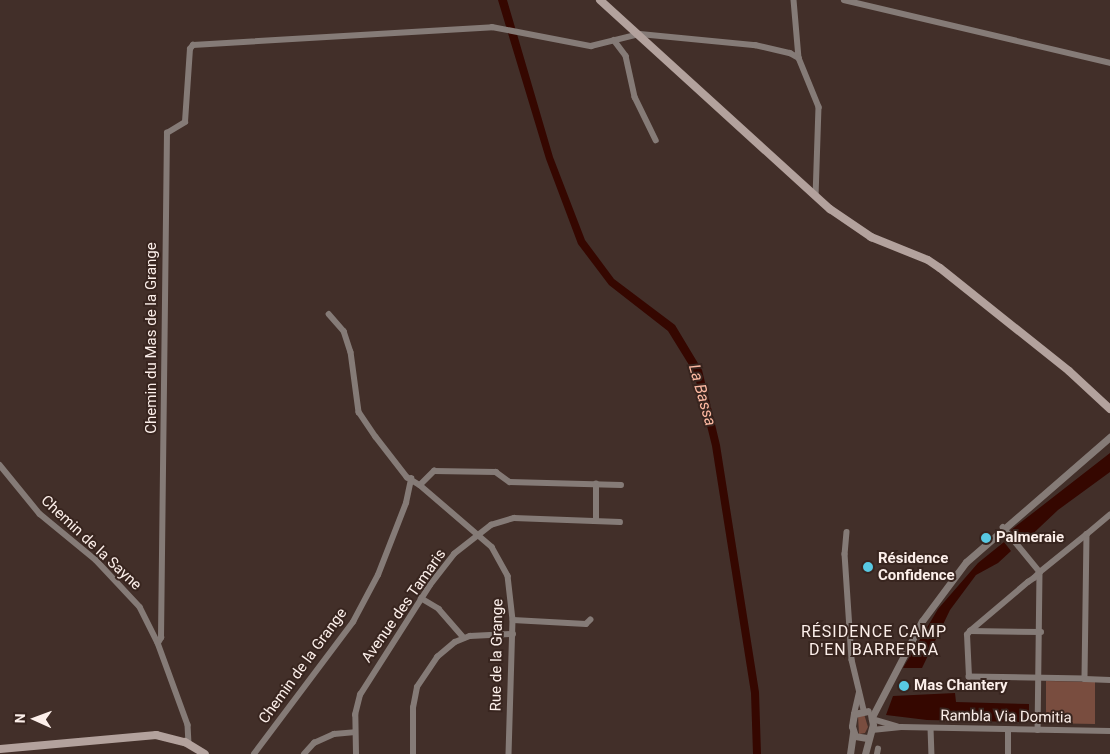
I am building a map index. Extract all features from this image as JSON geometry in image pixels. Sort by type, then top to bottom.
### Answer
[{"type":"main road","points":[[600,0],[851,226],[940,268],[1069,371],[1107,407],[1110,414]]},
{"type":"main road","points":[[0,749],[120,736],[168,737],[189,744],[206,754]]},
{"type":"street","points":[[794,0],[799,58],[819,108],[816,196]]},
{"type":"street","points":[[844,0],[1110,63]]},
{"type":"street","name":"Chemin du Mas de la Grange","points":[[158,643],[162,638],[167,133],[185,122],[190,49],[193,45],[492,27],[591,46],[614,40]]},
{"type":"street","points":[[656,140],[637,104],[626,56],[614,40],[640,34],[755,45],[799,58]]},
{"type":"street","points":[[329,314],[344,331],[351,352],[359,412],[410,480]]},
{"type":"street","points":[[854,714],[869,714],[878,704],[922,621],[966,562],[1003,527],[1098,450],[1110,437]]},
{"type":"street","points":[[1098,450],[1110,444]]},
{"type":"street","name":"Chemin de la Sayne","points":[[0,466],[40,514],[118,582],[140,607],[158,643],[188,725],[189,744]]},
{"type":"street","points":[[420,485],[434,471],[496,472],[510,482],[621,485]]},
{"type":"street","name":"Rue de la Grange","points":[[410,480],[420,485],[492,547],[508,576],[513,620],[509,754]]},
{"type":"street","name":"Chemin de la Grange","points":[[254,754],[353,622],[378,575],[406,503],[410,480]]},
{"type":"street","points":[[596,484],[596,521]]},
{"type":"street","points":[[1110,515],[970,630],[967,635],[969,677],[1110,680]]},
{"type":"street","name":"Avenue des Tamaris","points":[[356,754],[355,732],[360,695],[421,598],[454,554],[491,525],[514,518],[620,522]]},
{"type":"street","points":[[1003,527],[1040,572],[1041,632],[1038,730]]},
{"type":"street","points":[[847,532],[845,554],[852,660],[859,691],[869,714],[872,730],[867,738],[865,754]]},
{"type":"street","points":[[1085,679],[1086,534]]},
{"type":"street","points":[[421,598],[439,609],[464,638]]},
{"type":"street","points":[[513,620],[586,624],[590,620]]},
{"type":"street","points":[[970,630],[1041,632]]},
{"type":"street","points":[[413,754],[413,708],[417,687],[438,657],[464,638],[513,634]]},
{"type":"street","points":[[850,754],[854,714],[859,691]]},
{"type":"street","name":"Rambla Via Domitia","points":[[869,714],[901,727]]},
{"type":"street","name":"Rambla Via Domitia","points":[[872,730],[901,727],[1110,731]]},
{"type":"street","points":[[931,728],[932,754]]},
{"type":"street","points":[[1008,730],[1008,754]]},
{"type":"street","points":[[304,754],[314,743],[334,734],[355,732]]},
{"type":"street","points":[[853,732],[858,738],[867,738]]},
{"type":"shaded area","points":[[1046,681],[1095,682],[1095,724],[1042,723],[1042,717],[1046,717]]},
{"type":"shaded area","points":[[864,714],[868,727],[865,733],[859,734],[858,716]]},
{"type":"water","name":"La Bassa","points":[[498,0],[507,0],[553,157],[585,240],[614,279],[675,325],[702,370],[720,445],[759,692],[761,754],[753,754],[751,693],[712,446],[694,373],[668,331],[609,285],[578,244],[546,159]]},
{"type":"water","points":[[1110,453],[1110,472],[1058,510],[1022,544],[1011,530]]},
{"type":"water","points":[[1004,542],[1011,551],[998,563],[976,575],[950,610],[922,668],[903,668],[938,609],[978,563]]},
{"type":"water","points":[[955,693],[956,702],[1029,704],[1029,717],[1021,722],[927,720],[886,715],[893,696]]},
{"type":"place","name":"Palmeraie","points":[[986,538]]},
{"type":"place","name":"Résidence Confidence","points":[[868,567]]},
{"type":"place","name":"Mas Chantery","points":[[904,686]]},
{"type":"district","name":"RÉSIDENCE CAMP D'EN BARRERRA","points":[[874,641]]}]
